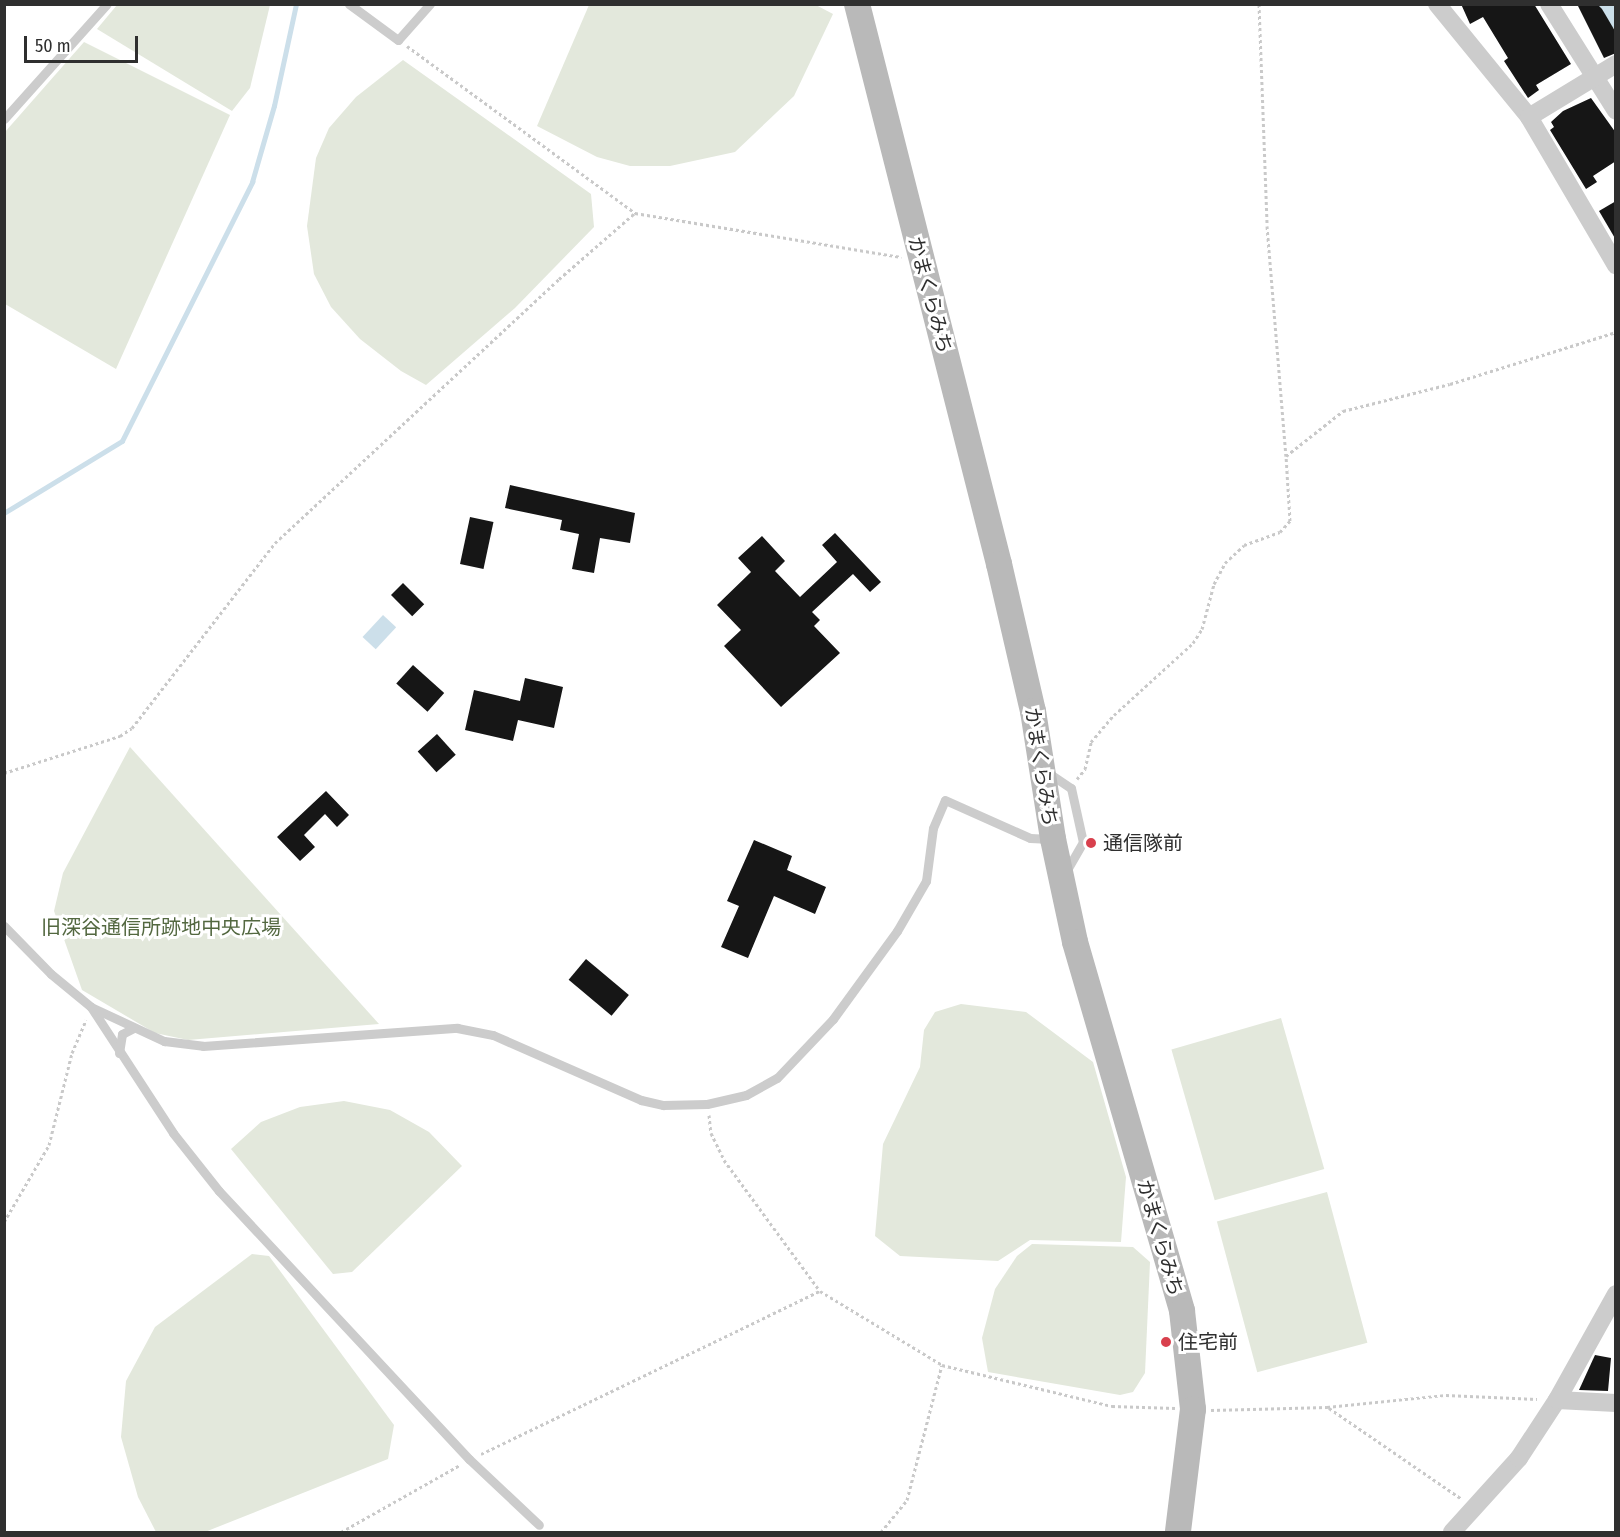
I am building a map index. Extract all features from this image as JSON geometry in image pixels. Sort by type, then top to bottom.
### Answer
[{"type":"main road","name":"かまくらみち","points":[[857,4],[999,564],[1042,769],[1053,839],[1093,1006],[1182,1311],[1193,1409],[1178,1533]]},
{"type":"street","points":[[1444,6],[1529,117],[1616,265]]},
{"type":"street","points":[[1554,6],[1616,111]]},
{"type":"street","points":[[1529,117],[1616,64]]},
{"type":"street","points":[[1452,1533],[1519,1458],[1557,1400],[1616,1294]]},
{"type":"street","points":[[1557,1400],[1616,1402]]},
{"type":"lane","points":[[4,119],[107,4]]},
{"type":"lane","points":[[349,4],[398,40],[430,4]]},
{"type":"lane","points":[[1042,769],[1071,788],[1083,842],[1062,880]]},
{"type":"lane","points":[[4,926],[51,975],[91,1007],[164,1041],[191,1046],[420,1028],[473,1030],[641,1100],[670,1105],[707,1104],[746,1095],[777,1078],[833,1019],[897,931],[927,882],[933,828],[945,800],[1029,838],[1053,839]]},
{"type":"lane","points":[[91,1007],[119,1054],[173,1133],[219,1191],[469,1459],[539,1525]]},
{"type":"lane","points":[[119,1054],[122,1034],[134,1028]]},
{"type":"path","points":[[1071,788],[1085,769],[1091,742],[1193,643],[1202,629],[1214,584],[1225,563],[1244,544],[1280,532],[1290,521],[1267,226],[1258,4]]},
{"type":"path","points":[[398,40],[635,213],[921,260]]},
{"type":"path","points":[[4,773],[120,735],[132,728],[275,543],[559,279],[635,213]]},
{"type":"path","points":[[1286,456],[1343,411],[1450,384],[1616,332]]},
{"type":"path","points":[[4,1222],[49,1145],[72,1053],[91,1007]]},
{"type":"path","points":[[707,1104],[711,1133],[724,1160],[820,1291],[942,1365],[1112,1406],[1182,1408]]},
{"type":"path","points":[[341,1533],[469,1459],[820,1291]]},
{"type":"path","points":[[882,1533],[908,1500],[942,1365]]},
{"type":"path","points":[[1202,1410],[1327,1407],[1446,1395],[1557,1400]]},
{"type":"path","points":[[1327,1407],[1474,1507]]},
{"type":"green space","points":[[814,4],[833,14],[794,96],[735,152],[670,166],[630,166],[597,157],[537,126],[589,5]]},
{"type":"green space","points":[[117,5],[270,5],[250,88],[232,111],[97,29]]},
{"type":"green space","points":[[84,42],[230,115],[116,369],[5,304],[5,132]]},
{"type":"green space","points":[[403,60],[591,194],[594,227],[515,308],[426,385],[401,371],[360,339],[331,307],[314,274],[307,226],[316,158],[329,128],[356,97]]},
{"type":"green space","name":"旧深谷通信所跡地中央広場","points":[[130,747],[379,1024],[188,1040],[155,1033],[82,990],[54,911],[63,873]]},
{"type":"green space","points":[[961,1004],[1026,1012],[1093,1062],[1126,1177],[1121,1242],[1030,1240],[998,1261],[900,1256],[875,1236],[883,1144],[920,1067],[924,1030],[935,1012]]},
{"type":"green space","points":[[1281,1018],[1324,1169],[1215,1200],[1171,1049]]},
{"type":"green space","points":[[344,1101],[390,1110],[429,1132],[462,1166],[352,1272],[333,1274],[231,1149],[261,1122],[300,1107]]},
{"type":"green space","points":[[1327,1192],[1367,1343],[1257,1372],[1217,1222]]},
{"type":"green space","points":[[1032,1244],[1133,1247],[1150,1262],[1145,1373],[1133,1392],[1120,1395],[988,1372],[982,1338],[995,1289],[1017,1256]]},
{"type":"green space","points":[[252,1254],[269,1256],[394,1425],[388,1459],[205,1532],[156,1532],[138,1497],[121,1437],[126,1381],[155,1327]]},
{"type":"water","points":[[383,615],[396,627],[376,649],[363,637]]},
{"type":"building","points":[[1461,4],[1534,4],[1571,64],[1536,85],[1539,90],[1528,98],[1504,61],[1508,58],[1483,17],[1470,24]]},
{"type":"building","points":[[1577,4],[1597,4],[1602,9],[1615,31],[1616,53],[1604,58]]},
{"type":"building","points":[[1591,98],[1616,133],[1616,161],[1593,176],[1597,182],[1586,189],[1550,130],[1554,127],[1551,122],[1563,111]]},
{"type":"building","points":[[1616,201],[1616,240],[1599,211]]},
{"type":"building","points":[[510,485],[635,513],[630,543],[600,538],[594,573],[572,569],[579,534],[560,530],[562,520],[505,508]]},
{"type":"building","points":[[470,517],[493,522],[483,569],[460,564]]},
{"type":"building","points":[[835,533],[881,582],[870,592],[853,574],[812,612],[820,620],[814,626],[840,653],[781,707],[724,646],[741,630],[717,605],[751,572],[738,558],[762,536],[785,561],[775,571],[800,597],[837,562],[822,545]]},
{"type":"building","points":[[403,583],[424,604],[412,616],[391,595]]},
{"type":"building","points":[[413,665],[444,693],[427,712],[396,684]]},
{"type":"building","points":[[525,678],[563,687],[554,728],[518,720],[513,741],[465,730],[474,690],[520,701]]},
{"type":"building","points":[[437,734],[456,755],[436,772],[418,751]]},
{"type":"building","points":[[326,791],[349,815],[337,827],[325,814],[304,835],[315,847],[300,861],[277,837]]},
{"type":"building","points":[[754,840],[792,856],[787,870],[826,887],[815,914],[774,896],[748,958],[721,947],[739,906],[727,901]]},
{"type":"building","points":[[586,959],[629,995],[612,1016],[569,980]]},
{"type":"building","points":[[1595,1355],[1611,1358],[1608,1391],[1579,1390]]},
{"type":"waterway","points":[[4,513],[122,441],[252,182],[274,106],[296,4]]},
{"type":"waterway","points":[[1610,4],[1616,14]]},
{"type":"place","name":"通信隊前","points":[[1091,843]]},
{"type":"place","name":"住宅前","points":[[1166,1342]]}]
